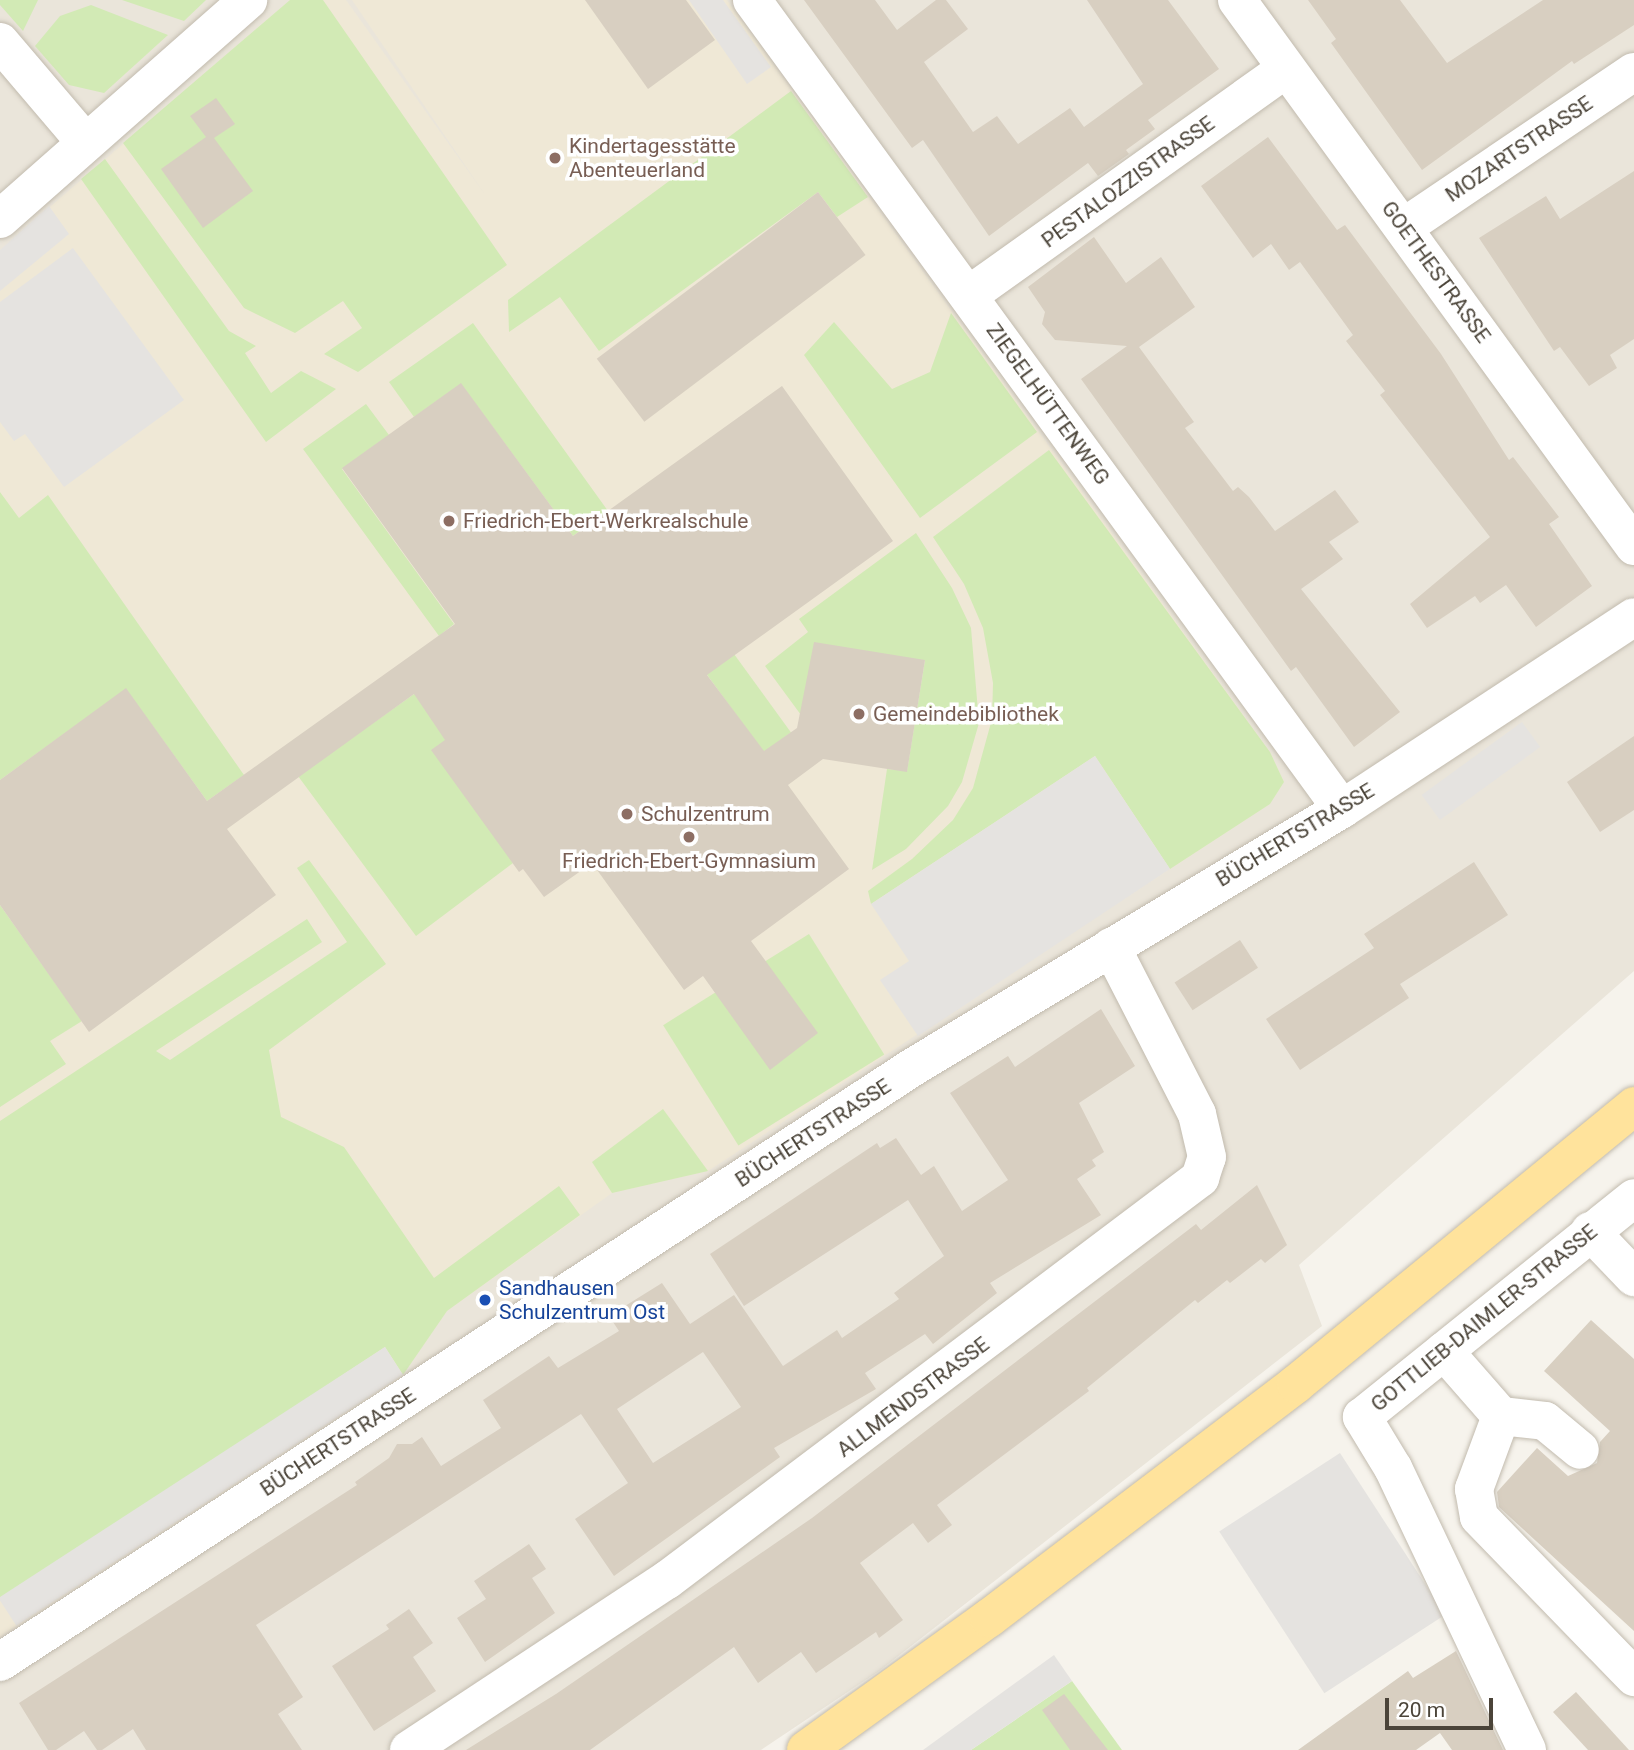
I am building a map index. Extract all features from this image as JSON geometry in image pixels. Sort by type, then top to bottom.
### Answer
[{"type":"main road","points":[[806,1750],[989,1618],[1296,1384],[1634,1106]]},
{"type":"street","points":[[0,219],[248,0]]},
{"type":"street","name":"ZIEGELHÜTTENWEG","points":[[752,0],[1342,809]]},
{"type":"street","name":"GOETHESTRASSE","points":[[1237,0],[1634,546]]},
{"type":"street","points":[[0,42],[85,142]]},
{"type":"street","name":"PESTALOZZISTRASSE","points":[[969,295],[1286,69]]},
{"type":"street","name":"MOZARTSTRASSE","points":[[1404,227],[1634,72]]},
{"type":"street","name":"BÜCHERTSTRASSE","points":[[0,1662],[914,1067],[1342,809],[1634,617]]},
{"type":"street","name":"ALLMENDSTRASSE","points":[[409,1750],[667,1580],[1200,1178],[1207,1157],[1197,1114],[1111,947]]},
{"type":"street","name":"GOTTLIEB-DAIMLER-STRASSE","points":[[1527,1750],[1393,1468],[1362,1417],[1634,1198]]},
{"type":"street","points":[[1590,1231],[1634,1277]]},
{"type":"street","points":[[1444,1351],[1501,1416],[1545,1421],[1580,1450]]},
{"type":"street","points":[[1501,1416],[1474,1489],[1479,1517],[1634,1677]]},
{"type":"shaded area","points":[[0,0],[1634,0],[1634,971],[1299,1265],[1322,1326],[879,1671],[761,1750],[0,1750]]},
{"type":"shaded area","name":"Schulzentrum","points":[[290,0],[346,0],[486,196],[352,0],[727,0],[1270,752],[1284,782],[1270,804],[708,1171],[612,1193],[447,1311],[403,1375],[0,1637],[0,250]]},
{"type":"shaded area","points":[[689,0],[723,0],[771,67],[747,84]]},
{"type":"shaded area","points":[[49,206],[69,234],[0,291],[0,250]]},
{"type":"shaded area","points":[[73,248],[184,400],[64,487],[25,434],[14,441],[0,422],[0,302]]},
{"type":"shaded area","points":[[1522,722],[1540,747],[1440,820],[1422,795]]},
{"type":"shaded area","points":[[1095,756],[1170,869],[918,1036],[880,980],[909,961],[871,904]]},
{"type":"shaded area","points":[[385,1347],[403,1375],[16,1626],[0,1597]]},
{"type":"shaded area","points":[[1340,1453],[1445,1615],[1324,1693],[1219,1531]]},
{"type":"shaded area","points":[[1054,1655],[1072,1681],[971,1750],[923,1750]]},
{"type":"green space","points":[[0,0],[38,0],[23,31],[0,5]]},
{"type":"green space","points":[[122,0],[206,0],[184,21]]},
{"type":"green space","points":[[290,0],[323,0],[507,265],[358,372],[324,354],[362,328],[343,301],[295,333],[244,308],[123,143]]},
{"type":"green space","points":[[91,5],[168,35],[104,93],[69,85],[35,46],[60,16]]},
{"type":"green space","points":[[791,91],[868,197],[837,217],[818,192],[599,351],[560,297],[509,332],[508,300]]},
{"type":"green space","points":[[105,159],[229,331],[256,346],[245,353],[271,393],[301,371],[336,389],[266,442],[81,179]]},
{"type":"green space","points":[[951,313],[1037,432],[920,518],[804,355],[834,322],[892,389],[930,372]]},
{"type":"green space","points":[[473,323],[608,511],[573,536],[461,384],[414,417],[389,382]]},
{"type":"green space","points":[[366,404],[389,435],[342,469],[454,624],[439,636],[303,449]]},
{"type":"green space","points":[[1049,450],[1270,752],[1284,782],[1270,804],[1170,869],[1095,756],[871,904],[868,891],[912,859],[953,820],[973,788],[992,719],[993,683],[983,628],[964,584],[933,537]]},
{"type":"green space","points":[[0,492],[19,518],[48,495],[244,775],[207,801],[126,689],[0,780]]},
{"type":"green space","points":[[916,533],[952,588],[971,628],[979,723],[962,782],[948,806],[906,849],[872,870],[887,769],[907,771],[925,660],[801,715],[765,666],[808,632],[799,619]]},
{"type":"green space","points":[[734,654],[791,732],[764,752],[706,674]]},
{"type":"green space","points":[[441,675],[445,740],[513,863],[416,936],[298,776]]},
{"type":"green space","points":[[309,860],[386,964],[269,1050],[281,1117],[344,1147],[434,1278],[559,1186],[580,1215],[447,1311],[403,1375],[385,1347],[0,1601],[0,1121],[307,919],[322,942],[156,1051],[170,1060],[347,942],[297,868]]},
{"type":"green space","points":[[0,905],[82,1021],[50,1041],[66,1064],[0,1107]]},
{"type":"green space","points":[[809,934],[884,1054],[738,1146],[663,1025]]},
{"type":"green space","points":[[663,1109],[708,1171],[612,1193],[592,1162]]},
{"type":"green space","points":[[1072,1681],[1122,1750],[971,1750]]},
{"type":"building","points":[[585,0],[686,0],[715,40],[648,89]]},
{"type":"building","points":[[804,0],[875,0],[897,30],[936,0],[946,0],[968,29],[924,62],[973,132],[997,116],[1018,144],[1070,108],[1084,127],[1143,84],[1087,0],[1168,0],[1219,69],[1148,120],[1155,129],[1126,150],[1129,154],[1098,176],[1088,163],[989,236],[923,140],[912,148]]},
{"type":"building","points":[[1308,0],[1400,0],[1447,63],[1543,0],[1634,0],[1634,25],[1574,64],[1572,61],[1422,170],[1331,43],[1336,39]]},
{"type":"building","points":[[216,98],[235,124],[214,138],[253,191],[203,228],[161,169],[206,137],[190,116]]},
{"type":"building","points":[[1268,137],[1337,230],[1345,225],[1441,354],[1509,460],[1513,457],[1559,517],[1549,524],[1592,586],[1536,627],[1506,585],[1480,603],[1475,596],[1427,628],[1410,604],[1490,537],[1380,395],[1385,391],[1346,341],[1353,335],[1300,262],[1289,270],[1271,244],[1253,258],[1201,186]]},
{"type":"building","points":[[1634,171],[1634,339],[1610,355],[1617,368],[1589,386],[1560,347],[1554,351],[1479,238],[1546,196],[1560,219]]},
{"type":"building","points":[[818,192],[866,255],[644,422],[597,359]]},
{"type":"building","points":[[1094,237],[1126,283],[1161,257],[1195,307],[1139,347],[1194,422],[1185,428],[1233,491],[1238,487],[1249,497],[1275,531],[1335,490],[1359,522],[1329,542],[1343,559],[1301,589],[1400,712],[1354,747],[1296,667],[1291,671],[1081,379],[1127,346],[1055,340],[1042,324],[1045,312],[1028,287]]},
{"type":"building","name":"Friedrich-Ebert-Gymnasium","points":[[461,383],[573,536],[782,386],[893,541],[707,675],[764,751],[797,728],[814,642],[925,660],[907,772],[823,759],[788,785],[849,869],[751,941],[818,1033],[770,1070],[703,976],[684,990],[592,863],[544,897],[523,869],[519,872],[431,750],[445,740],[414,694],[227,829],[276,895],[89,1032],[0,905],[0,780],[126,688],[207,801],[455,624],[342,468]]},
{"type":"building","points":[[1634,736],[1634,810],[1600,832],[1567,782]]},
{"type":"building","points":[[1474,862],[1508,915],[1400,984],[1409,998],[1300,1070],[1266,1019],[1374,948],[1364,934]]},
{"type":"building","points":[[1240,940],[1258,968],[1193,1010],[1175,982]]},
{"type":"building","points":[[1101,1009],[1135,1066],[1079,1103],[1104,1152],[1092,1160],[1096,1166],[1077,1179],[1101,1215],[990,1283],[997,1293],[933,1344],[925,1334],[865,1373],[876,1389],[774,1448],[780,1457],[614,1576],[575,1519],[628,1483],[581,1414],[256,1625],[303,1697],[278,1714],[302,1750],[146,1750],[133,1729],[102,1750],[97,1750],[84,1731],[56,1750],[48,1750],[19,1703],[357,1485],[355,1482],[389,1458],[397,1444],[412,1444],[422,1437],[441,1466],[501,1428],[483,1400],[549,1356],[558,1368],[619,1331],[609,1316],[662,1283],[690,1324],[734,1295],[783,1366],[837,1330],[842,1338],[899,1299],[894,1293],[944,1256],[908,1200],[744,1306],[710,1254],[877,1143],[880,1148],[896,1138],[921,1175],[934,1166],[962,1211],[1008,1180],[950,1093],[1008,1056],[1015,1067]],"holes":[[[703,1352],[741,1407],[653,1463],[617,1409]]]},
{"type":"building","points":[[1257,1185],[1287,1245],[1265,1263],[1261,1259],[1230,1283],[1227,1280],[1198,1303],[1195,1300],[1087,1388],[1089,1391],[937,1505],[952,1525],[928,1543],[913,1523],[860,1563],[903,1620],[879,1638],[876,1632],[816,1673],[801,1652],[758,1683],[734,1647],[590,1750],[466,1750],[556,1694],[812,1518],[1196,1224],[1201,1230]]},
{"type":"building","points":[[1591,1320],[1634,1359],[1634,1631],[1499,1507],[1497,1492],[1537,1448],[1568,1476],[1597,1463],[1600,1442],[1610,1431],[1544,1371]]},
{"type":"building","points":[[529,1544],[546,1569],[532,1578],[555,1613],[485,1662],[457,1618],[486,1599],[474,1581]]},
{"type":"building","points":[[409,1609],[433,1643],[413,1657],[436,1691],[374,1731],[332,1666],[389,1629],[386,1625]]},
{"type":"building","points":[[1456,1651],[1503,1750],[1452,1750],[1440,1733],[1416,1750],[1298,1750],[1408,1671],[1413,1678]]},
{"type":"building","points":[[1576,1692],[1629,1750],[1588,1750],[1553,1712]]},
{"type":"building","points":[[1064,1694],[1108,1750],[1070,1750],[1042,1710]]},
{"type":"place","name":"Kindertagesstätte Abenteuerland","points":[[555,158]]},
{"type":"place","name":"Friedrich-Ebert-Werkrealschule","points":[[449,521]]},
{"type":"place","name":"Gemeindebibliothek","points":[[859,714]]},
{"type":"place","name":"Schulzentrum","points":[[627,814]]},
{"type":"place","name":"Friedrich-Ebert-Gymnasium","points":[[689,837]]},
{"type":"place","name":"Sandhausen Schulzentrum Ost","points":[[485,1300]]}]
